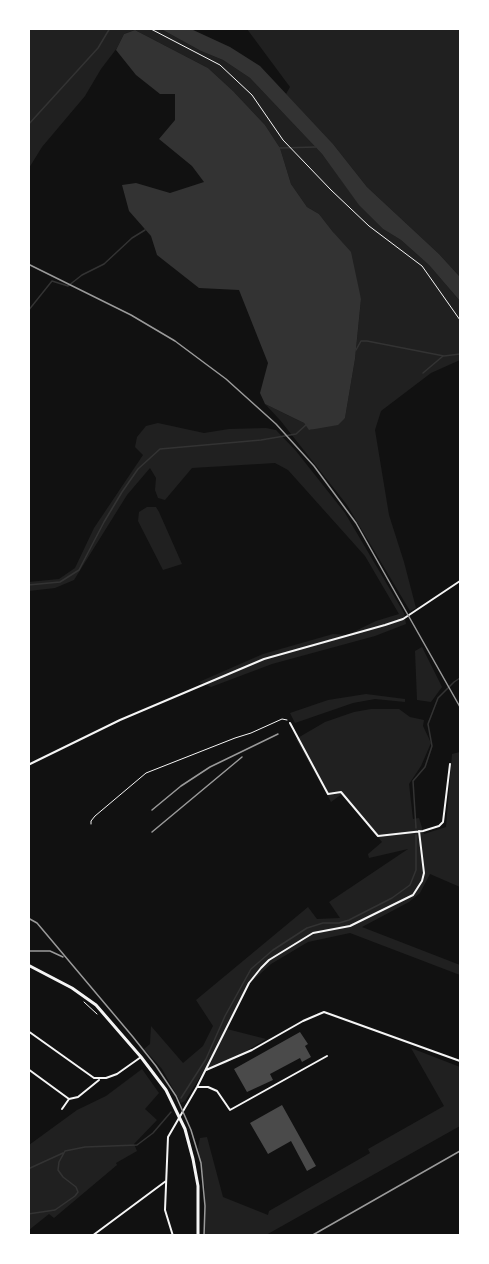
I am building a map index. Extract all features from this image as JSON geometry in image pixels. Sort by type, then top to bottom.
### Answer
[{"type":"street","points":[[28,765],[120,720],[264,659],[385,625],[409,616],[460,581]]},
{"type":"street","points":[[290,723],[328,794],[341,792],[378,836],[439,826],[443,822],[450,764]]},
{"type":"street","points":[[173,1236],[165,1210],[168,1137],[206,1070],[238,1001],[261,968],[285,949],[320,930],[335,931],[350,927],[413,895],[418,890],[424,873],[419,831]]},
{"type":"street","points":[[28,965],[89,999],[110,1020],[166,1090],[190,1143],[196,1174],[198,1236]]},
{"type":"street","points":[[206,1070],[252,1050],[303,1021],[324,1012],[460,1061]]},
{"type":"street","points":[[28,1031],[88,1075],[101,1079]]},
{"type":"street","points":[[197,1087],[208,1087],[217,1091],[230,1110],[327,1056]]},
{"type":"street","points":[[62,1109],[69,1099],[78,1096],[101,1079],[117,1074],[141,1057]]},
{"type":"street","points":[[28,1069],[69,1099]]},
{"type":"street","points":[[92,1236],[166,1181]]},
{"type":"path","points":[[149,28],[220,65],[252,95],[283,140],[331,190],[369,226],[422,266],[460,320]]},
{"type":"path","points":[[91,824],[95,816],[146,773],[282,719],[290,723]]},
{"type":"path","points":[[81,999],[102,1018]]},
{"type":"shaded area","points":[[29,29],[161,29],[223,60],[250,78],[322,154],[360,205],[383,229],[401,240],[429,265],[460,301],[460,360],[431,373],[381,411],[375,430],[389,515],[416,608],[410,611],[347,505],[265,404],[304,423],[310,430],[345,418],[355,359],[361,299],[333,232],[319,214],[307,207],[291,184],[280,148],[265,125],[208,68],[135,30],[124,34],[85,96],[42,147],[29,168]]},
{"type":"shaded area","points":[[161,29],[191,29],[230,47],[260,66],[333,144],[367,187],[439,254],[460,277],[460,301],[429,265],[401,240],[383,229],[359,205],[322,154],[250,78],[223,60]]},
{"type":"shaded area","points":[[247,29],[460,29],[460,277],[439,254],[367,187],[333,144],[286,94],[290,87]]},
{"type":"shaded area","points":[[135,30],[208,68],[233,91],[265,125],[280,148],[291,184],[307,207],[319,214],[351,252],[361,299],[355,359],[345,418],[338,425],[309,430],[304,423],[265,404],[260,393],[268,363],[239,290],[199,288],[157,255],[151,236],[129,211],[122,185],[136,183],[170,193],[204,182],[192,166],[159,139],[175,120],[175,94],[160,94],[136,75],[116,50],[124,34]]},
{"type":"shaded area","points":[[158,423],[204,433],[229,429],[276,430],[296,451],[345,513],[404,613],[406,624],[375,636],[272,664],[211,687],[199,682],[263,654],[333,634],[347,635],[376,621],[399,614],[365,556],[288,470],[275,463],[192,468],[165,500],[158,498],[155,490],[156,478],[150,468],[127,495],[74,580],[55,588],[29,591],[28,582],[59,579],[75,568],[94,528],[143,455],[135,447],[137,437],[146,426]]},
{"type":"shaded area","points":[[147,507],[156,507],[182,564],[163,570],[138,521],[139,512]]},
{"type":"shaded area","points":[[422,647],[442,687],[431,702],[417,700],[415,651]]},
{"type":"shaded area","points":[[366,694],[405,699],[405,702],[375,699],[353,703],[295,723],[290,713],[328,700]]},
{"type":"shaded area","points":[[371,709],[399,709],[410,717],[424,720],[423,726],[431,743],[421,766],[409,784],[413,819],[419,818],[424,834],[446,827],[452,754],[460,752],[460,887],[430,874],[420,893],[409,902],[362,927],[460,965],[460,975],[350,933],[308,942],[271,964],[250,983],[227,1029],[266,1039],[225,1064],[205,1069],[185,1101],[181,1103],[162,1069],[144,1049],[150,1044],[151,1026],[183,1063],[203,1046],[213,1026],[196,1000],[308,907],[317,919],[340,918],[329,902],[408,849],[369,858],[368,854],[382,842],[342,794],[331,802],[296,739],[325,722]]},
{"type":"shaded area","points":[[411,1048],[460,1067],[460,1126],[266,1235],[205,1235],[205,1190],[198,1148],[200,1138],[207,1137],[223,1197],[268,1215],[269,1211],[370,1153],[368,1149],[444,1106]]},
{"type":"shaded area","points":[[142,1069],[159,1093],[145,1109],[157,1120],[134,1144],[137,1151],[116,1163],[117,1165],[54,1218],[49,1214],[29,1230],[29,1145],[77,1110],[106,1096]]},
{"type":"building","points":[[300,1032],[308,1044],[305,1046],[311,1057],[302,1062],[300,1058],[270,1074],[273,1080],[247,1092],[234,1069]]},
{"type":"building","points":[[282,1105],[316,1166],[307,1171],[291,1141],[268,1154],[250,1123]]},
{"type":"waterway","points":[[28,125],[98,48],[110,28]]},
{"type":"waterway","points":[[279,148],[316,147]]},
{"type":"waterway","points":[[28,311],[52,281],[68,286],[82,275],[104,264],[132,238],[145,230]]},
{"type":"waterway","points":[[356,350],[361,341],[367,341],[444,356],[460,354]]},
{"type":"waterway","points":[[423,373],[443,356]]},
{"type":"waterway","points":[[28,585],[60,582],[79,570],[122,492],[138,469],[160,449],[261,440],[296,434],[307,424]]},
{"type":"waterway","points":[[416,828],[413,781],[425,767],[432,746],[428,724],[438,698],[460,678]]},
{"type":"waterway","points":[[181,1098],[206,1059],[225,1016],[251,969],[273,950],[307,928],[323,923],[339,923],[349,920],[392,898],[410,885],[416,870],[416,835]]},
{"type":"waterway","points":[[28,1214],[55,1210],[78,1192],[76,1187],[58,1170],[59,1162],[65,1151],[85,1147],[137,1145],[153,1133],[171,1112]]},
{"type":"waterway","points":[[28,1169],[63,1153]]},
{"type":"tram line","points":[[28,918],[37,923],[133,1037],[176,1096],[191,1130],[201,1163],[205,1206],[204,1236]]},
{"type":"tram line","points":[[28,951],[50,951],[63,957]]},
{"type":"railway","points":[[28,264],[131,315],[175,341],[226,379],[276,424],[314,466],[356,523],[460,707]]},
{"type":"railway","points":[[152,810],[181,786],[210,767],[278,734]]},
{"type":"railway","points":[[152,832],[242,757]]},
{"type":"railway","points":[[311,1236],[460,1151]]}]
